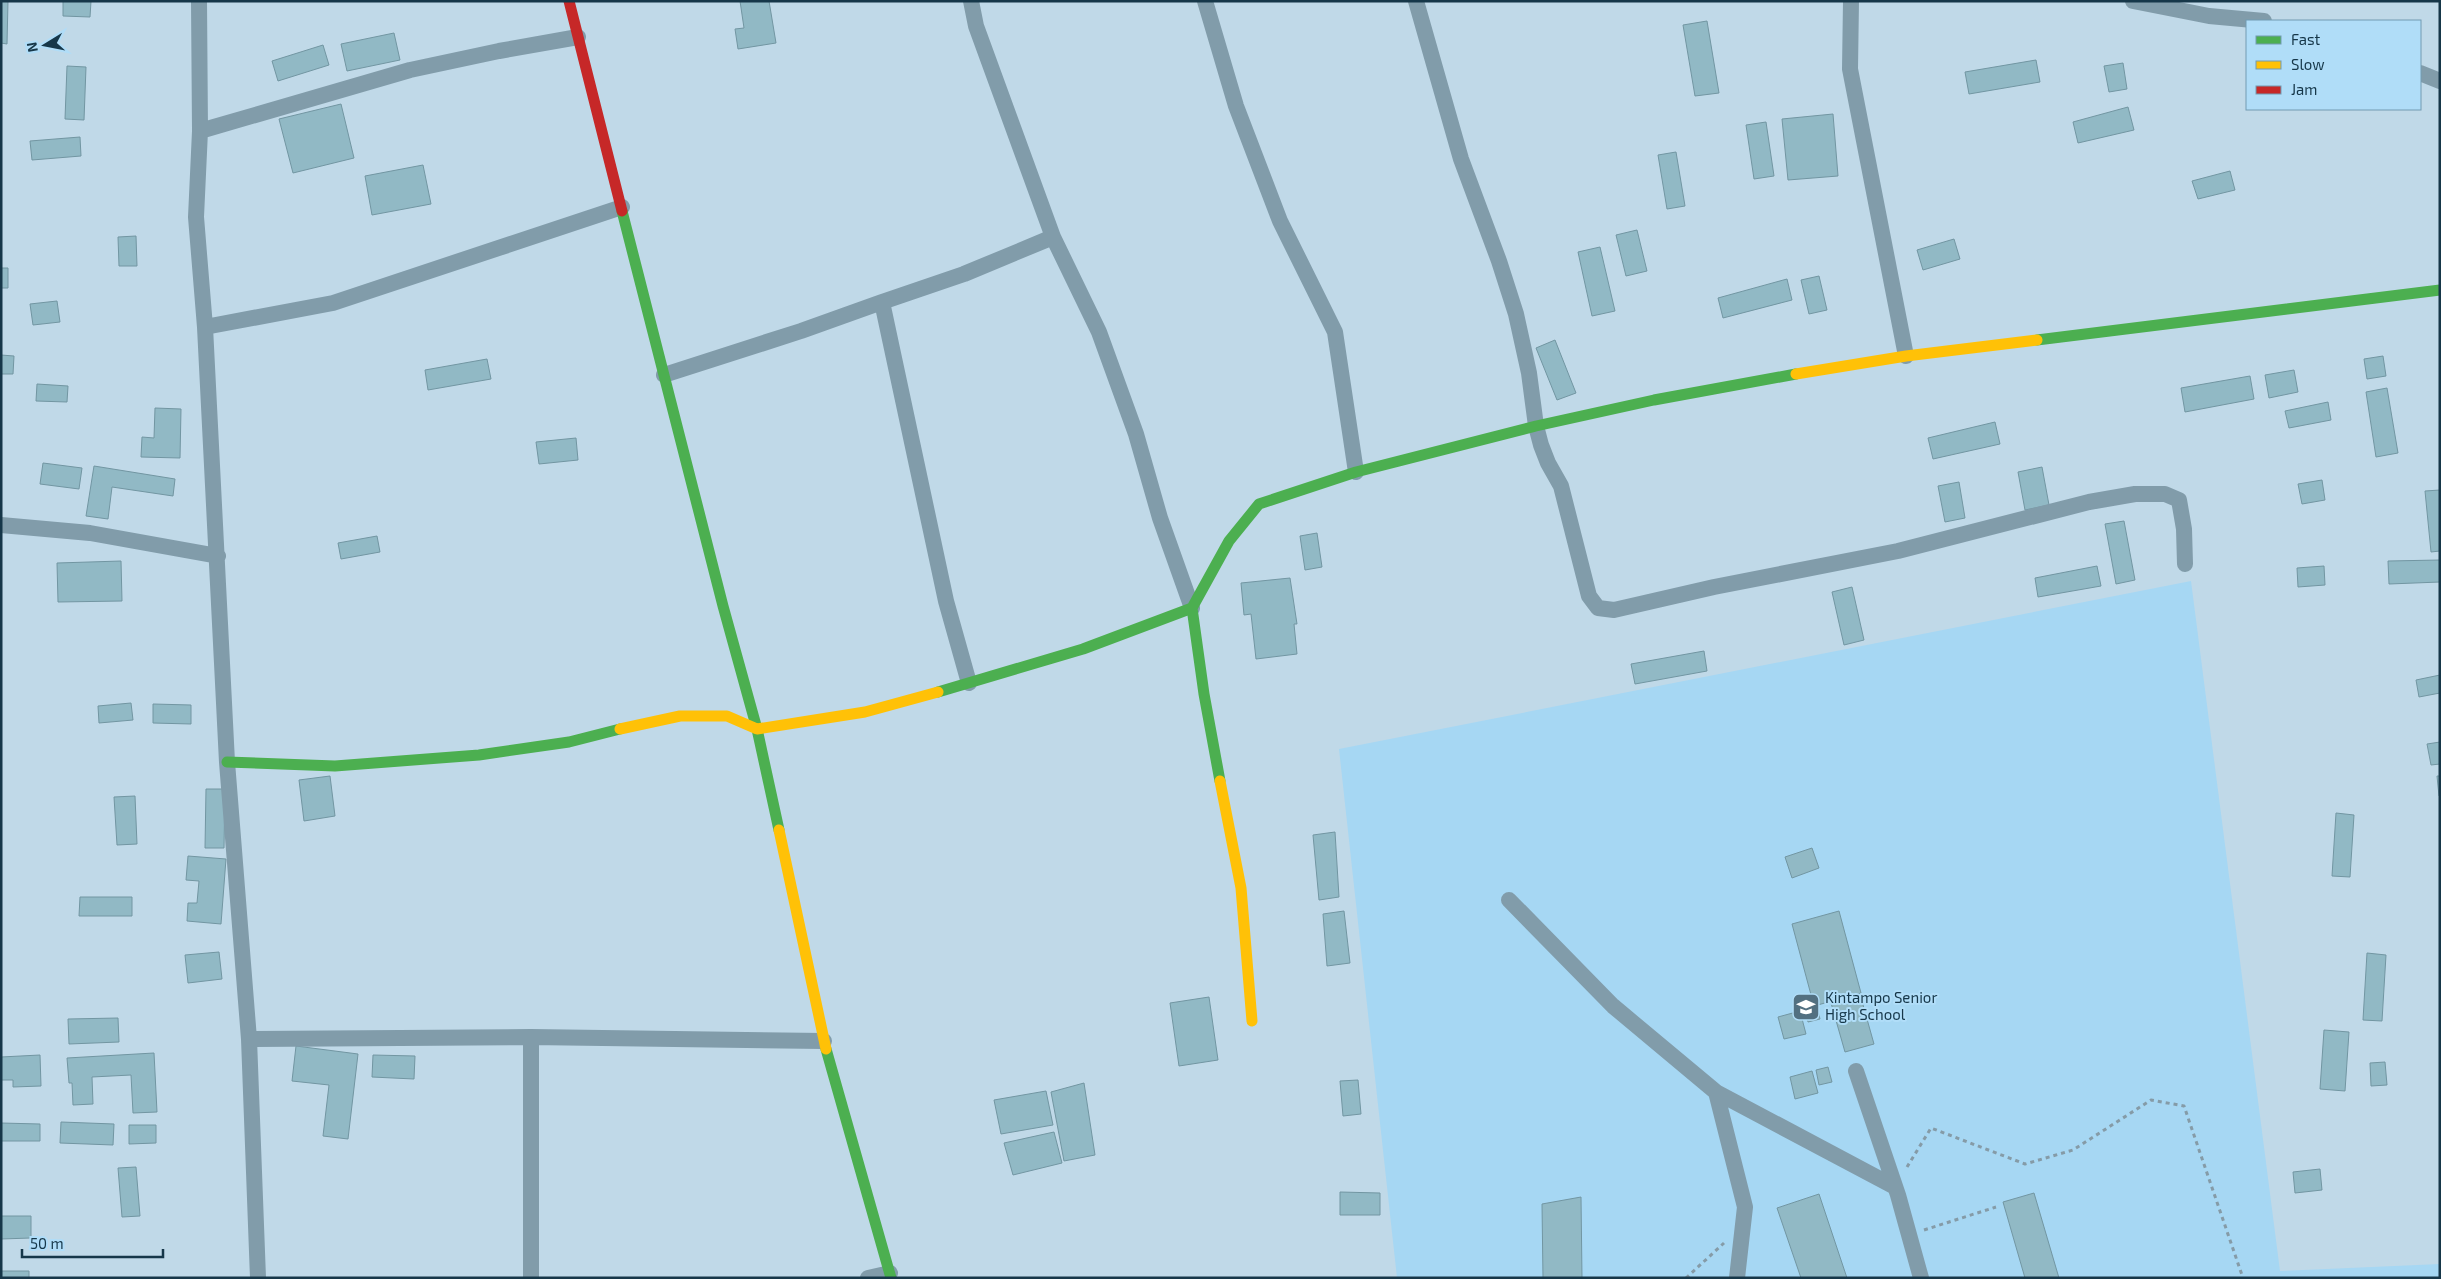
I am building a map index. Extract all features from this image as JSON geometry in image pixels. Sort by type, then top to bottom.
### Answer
[{"type":"street","points":[[199,1],[200,131],[196,217],[205,327],[227,762],[249,1039],[258,1278]]},
{"type":"street","points":[[569,1],[723,606],[757,729],[824,1041],[891,1276],[868,1278]]},
{"type":"street","points":[[971,1],[976,26],[1053,237],[1099,332],[1136,434],[1160,518],[1192,608],[1204,694],[1242,888],[1252,1021]]},
{"type":"street","points":[[1205,1],[1236,106],[1280,221],[1335,332],[1356,472]]},
{"type":"street","points":[[1416,1],[1461,158],[1500,261],[1516,314],[1529,373],[1536,426],[1548,463],[1561,486],[1589,596],[1598,608],[1614,610],[1714,587],[1871,556],[2088,502],[2135,494],[2165,494],[2179,500],[2184,529],[2186,564]]},
{"type":"street","points":[[1851,1],[1850,69],[1906,356]]},
{"type":"street","points":[[2133,1],[2209,16],[2253,20]]},
{"type":"street","points":[[200,131],[410,70],[499,50],[578,38]]},
{"type":"street","points":[[2421,73],[2440,81]]},
{"type":"street","points":[[205,327],[333,303],[622,207]]},
{"type":"street","points":[[664,375],[801,331],[964,274],[1053,237]]},
{"type":"street","points":[[227,762],[335,766],[479,755],[569,742],[644,722],[680,716],[727,716],[757,729],[865,712],[1082,649],[1192,608],[1229,541],[1259,504],[1356,472],[1536,426],[1673,397],[1807,372],[1906,356],[2440,290]]},
{"type":"street","points":[[882,302],[946,601],[970,683]]},
{"type":"street","points":[[1,525],[90,532],[218,556]]},
{"type":"street","points":[[1509,900],[1613,1006],[1716,1092],[1895,1187]]},
{"type":"street","points":[[249,1039],[531,1036],[824,1041]]},
{"type":"street","points":[[531,1036],[531,1278]]},
{"type":"street","points":[[1856,1071],[1895,1187],[1921,1278]]},
{"type":"street","points":[[1716,1092],[1745,1207],[1737,1278]]},
{"type":"path","points":[[1895,1187],[1931,1128],[2025,1164],[2073,1150],[2151,1100],[2184,1106],[2243,1278]]},
{"type":"path","points":[[1909,1235],[1996,1207]]},
{"type":"path","points":[[1686,1278],[1743,1225]]},
{"type":"shaded area","name":"Kintampo Senior High School","points":[[2191,581],[2280,1271],[2440,1264],[2440,1278],[1397,1278],[1339,749]]},
{"type":"building","points":[[1,1],[8,1],[7,44],[1,43]]},
{"type":"building","points":[[63,1],[91,1],[90,17],[63,16]]},
{"type":"building","points":[[740,1],[769,1],[776,43],[738,49],[735,29],[744,28]]},
{"type":"building","points":[[1707,21],[1719,93],[1695,96],[1683,25]]},
{"type":"building","points":[[394,33],[400,60],[347,71],[341,44]]},
{"type":"building","points":[[323,45],[329,65],[278,81],[272,61]]},
{"type":"building","points":[[2036,60],[2040,82],[1969,94],[1965,72]]},
{"type":"building","points":[[2123,63],[2127,89],[2109,92],[2104,66]]},
{"type":"building","points":[[67,66],[86,67],[84,120],[65,119]]},
{"type":"building","points":[[341,104],[354,158],[293,173],[279,119]]},
{"type":"building","points":[[2128,107],[2134,130],[2078,143],[2073,122]]},
{"type":"building","points":[[1833,114],[1838,176],[1788,180],[1782,119]]},
{"type":"building","points":[[1766,122],[1774,176],[1754,179],[1746,125]]},
{"type":"building","points":[[80,137],[81,156],[32,160],[30,141]]},
{"type":"building","points":[[1676,152],[1685,206],[1667,209],[1658,155]]},
{"type":"building","points":[[423,165],[431,204],[372,215],[365,176]]},
{"type":"building","points":[[2230,171],[2235,190],[2198,199],[2192,181]]},
{"type":"building","points":[[1637,230],[1647,271],[1626,276],[1616,235]]},
{"type":"building","points":[[136,236],[137,266],[119,266],[118,237]]},
{"type":"building","points":[[1954,239],[1960,259],[1923,270],[1917,250]]},
{"type":"building","points":[[1600,247],[1615,311],[1592,316],[1578,252]]},
{"type":"building","points":[[1,268],[8,268],[8,288],[1,288]]},
{"type":"building","points":[[1819,276],[1827,310],[1809,314],[1801,280]]},
{"type":"building","points":[[1787,279],[1792,300],[1723,318],[1718,298]]},
{"type":"building","points":[[57,301],[60,322],[33,325],[30,304]]},
{"type":"building","points":[[1555,340],[1576,393],[1557,400],[1536,348]]},
{"type":"building","points":[[1,355],[14,356],[13,374],[1,374]]},
{"type":"building","points":[[2383,356],[2386,376],[2367,379],[2364,359]]},
{"type":"building","points":[[487,359],[491,379],[428,390],[425,370]]},
{"type":"building","points":[[2294,370],[2298,392],[2269,398],[2265,375]]},
{"type":"building","points":[[2250,376],[2254,399],[2185,412],[2181,388]]},
{"type":"building","points":[[37,384],[68,386],[67,402],[36,401]]},
{"type":"building","points":[[2387,388],[2398,453],[2376,457],[2366,392]]},
{"type":"building","points":[[2328,402],[2331,420],[2289,428],[2285,411]]},
{"type":"building","points":[[155,408],[181,409],[180,458],[141,457],[142,437],[154,438]]},
{"type":"building","points":[[1995,422],[2000,444],[1933,459],[1928,438]]},
{"type":"building","points":[[576,438],[578,460],[539,464],[536,442]]},
{"type":"building","points":[[43,463],[82,468],[79,489],[40,484]]},
{"type":"building","points":[[94,466],[175,479],[173,496],[112,487],[108,519],[86,516]]},
{"type":"building","points":[[2042,467],[2049,505],[2025,510],[2018,472]]},
{"type":"building","points":[[2322,480],[2325,500],[2302,504],[2298,484]]},
{"type":"building","points":[[1959,482],[1965,518],[1945,522],[1938,486]]},
{"type":"building","points":[[2440,490],[2440,551],[2431,552],[2425,491]]},
{"type":"building","points":[[2124,521],[2135,580],[2116,584],[2105,524]]},
{"type":"building","points":[[1317,533],[1322,567],[1305,570],[1300,536]]},
{"type":"building","points":[[377,536],[380,552],[341,559],[338,543]]},
{"type":"building","points":[[2440,560],[2440,582],[2389,584],[2388,561]]},
{"type":"building","points":[[121,561],[122,601],[58,602],[57,563]]},
{"type":"building","points":[[2097,566],[2101,586],[2038,597],[2035,578]]},
{"type":"building","points":[[2324,566],[2325,585],[2298,587],[2297,568]]},
{"type":"building","points":[[1290,578],[1297,624],[1294,624],[1297,654],[1256,659],[1251,614],[1244,615],[1241,583]]},
{"type":"building","points":[[1852,587],[1864,640],[1844,645],[1832,592]]},
{"type":"building","points":[[1704,651],[1707,671],[1635,684],[1631,664]]},
{"type":"building","points":[[2440,675],[2440,693],[2419,697],[2416,680]]},
{"type":"building","points":[[131,703],[133,720],[99,723],[98,706]]},
{"type":"building","points":[[153,704],[191,705],[191,724],[153,723]]},
{"type":"building","points":[[2440,742],[2440,764],[2431,765],[2427,744]]},
{"type":"building","points":[[330,776],[335,816],[304,821],[299,780]]},
{"type":"building","points":[[2437,776],[2440,776],[2440,796],[2439,796]]},
{"type":"building","points":[[206,789],[225,789],[224,848],[205,848]]},
{"type":"building","points":[[135,796],[137,844],[117,845],[114,797]]},
{"type":"building","points":[[2336,813],[2354,815],[2350,877],[2332,876]]},
{"type":"building","points":[[1335,832],[1339,897],[1319,900],[1313,835]]},
{"type":"building","points":[[1812,848],[1819,868],[1792,878],[1785,857]]},
{"type":"building","points":[[188,856],[226,859],[221,924],[187,921],[188,903],[197,903],[199,881],[186,880]]},
{"type":"building","points":[[80,897],[132,897],[132,916],[79,916]]},
{"type":"building","points":[[1344,911],[1350,963],[1327,966],[1323,914]]},
{"type":"building","points":[[1839,911],[1861,993],[1814,1006],[1792,924]]},
{"type":"building","points":[[219,952],[222,979],[188,983],[185,955]]},
{"type":"building","points":[[2367,953],[2386,955],[2382,1021],[2363,1020]]},
{"type":"building","points":[[1860,994],[1874,1044],[1845,1052],[1831,1003]]},
{"type":"building","points":[[1209,997],[1218,1060],[1179,1066],[1170,1003]]},
{"type":"building","points":[[1817,1007],[1820,1019],[1808,1022],[1805,1010]]},
{"type":"building","points":[[1800,1011],[1806,1034],[1784,1039],[1778,1017]]},
{"type":"building","points":[[118,1018],[119,1042],[69,1044],[68,1019]]},
{"type":"building","points":[[2324,1030],[2349,1032],[2345,1091],[2320,1089]]},
{"type":"building","points":[[296,1046],[358,1054],[348,1139],[323,1136],[329,1085],[292,1081]]},
{"type":"building","points":[[154,1053],[157,1112],[133,1113],[131,1075],[92,1077],[93,1104],[73,1105],[72,1083],[69,1083],[67,1058]]},
{"type":"building","points":[[40,1055],[41,1086],[13,1087],[13,1080],[1,1080],[1,1057]]},
{"type":"building","points":[[373,1055],[415,1056],[414,1079],[372,1077]]},
{"type":"building","points":[[2385,1062],[2387,1085],[2371,1086],[2370,1063]]},
{"type":"building","points":[[1828,1067],[1832,1082],[1819,1085],[1816,1070]]},
{"type":"building","points":[[1812,1071],[1818,1093],[1795,1099],[1790,1077]]},
{"type":"building","points":[[1358,1080],[1361,1114],[1343,1116],[1340,1081]]},
{"type":"building","points":[[1084,1083],[1095,1155],[1064,1161],[1051,1092]]},
{"type":"building","points":[[1046,1091],[1053,1125],[1001,1134],[994,1100]]},
{"type":"building","points":[[61,1122],[114,1124],[113,1145],[60,1143]]},
{"type":"building","points":[[1,1123],[40,1124],[40,1141],[1,1141]]},
{"type":"building","points":[[129,1125],[156,1125],[156,1143],[129,1144]]},
{"type":"building","points":[[1054,1132],[1062,1163],[1013,1175],[1004,1143]]},
{"type":"building","points":[[136,1167],[140,1216],[122,1217],[118,1168]]},
{"type":"building","points":[[2320,1169],[2322,1190],[2295,1193],[2293,1172]]},
{"type":"building","points":[[1340,1192],[1380,1193],[1380,1215],[1340,1215]]},
{"type":"building","points":[[2034,1193],[2059,1278],[2025,1278],[2003,1202]]},
{"type":"building","points":[[1819,1194],[1847,1278],[1801,1278],[1777,1208]]},
{"type":"building","points":[[1581,1197],[1582,1278],[1543,1278],[1542,1204]]},
{"type":"building","points":[[1,1216],[31,1216],[31,1238],[1,1239]]},
{"type":"building","points":[[1,1271],[29,1271],[29,1278],[1,1278]]},
{"type":"traffic: fast","points":[[622,211],[723,606],[757,729],[779,830]]},
{"type":"traffic: fast","points":[[2037,340],[2440,290]]},
{"type":"traffic: fast","points":[[1192,608],[1229,541],[1259,504],[1356,472],[1536,426],[1654,400],[1796,374]]},
{"type":"traffic: fast","points":[[938,692],[1083,649],[1192,608],[1204,694],[1220,781]]},
{"type":"traffic: fast","points":[[227,762],[335,766],[479,755],[569,742],[620,729]]},
{"type":"traffic: fast","points":[[826,1049],[891,1278]]},
{"type":"traffic: slow","points":[[1796,374],[1906,356],[2037,340]]},
{"type":"traffic: slow","points":[[620,729],[680,716],[727,716],[757,729],[865,712],[938,692]]},
{"type":"traffic: slow","points":[[1220,781],[1241,888],[1252,1021]]},
{"type":"traffic: slow","points":[[779,830],[826,1049]]},
{"type":"traffic: jam","points":[[569,1],[622,211]]},
{"type":"place","name":"Kintampo Senior High School","points":[[1806,1007]]}]
